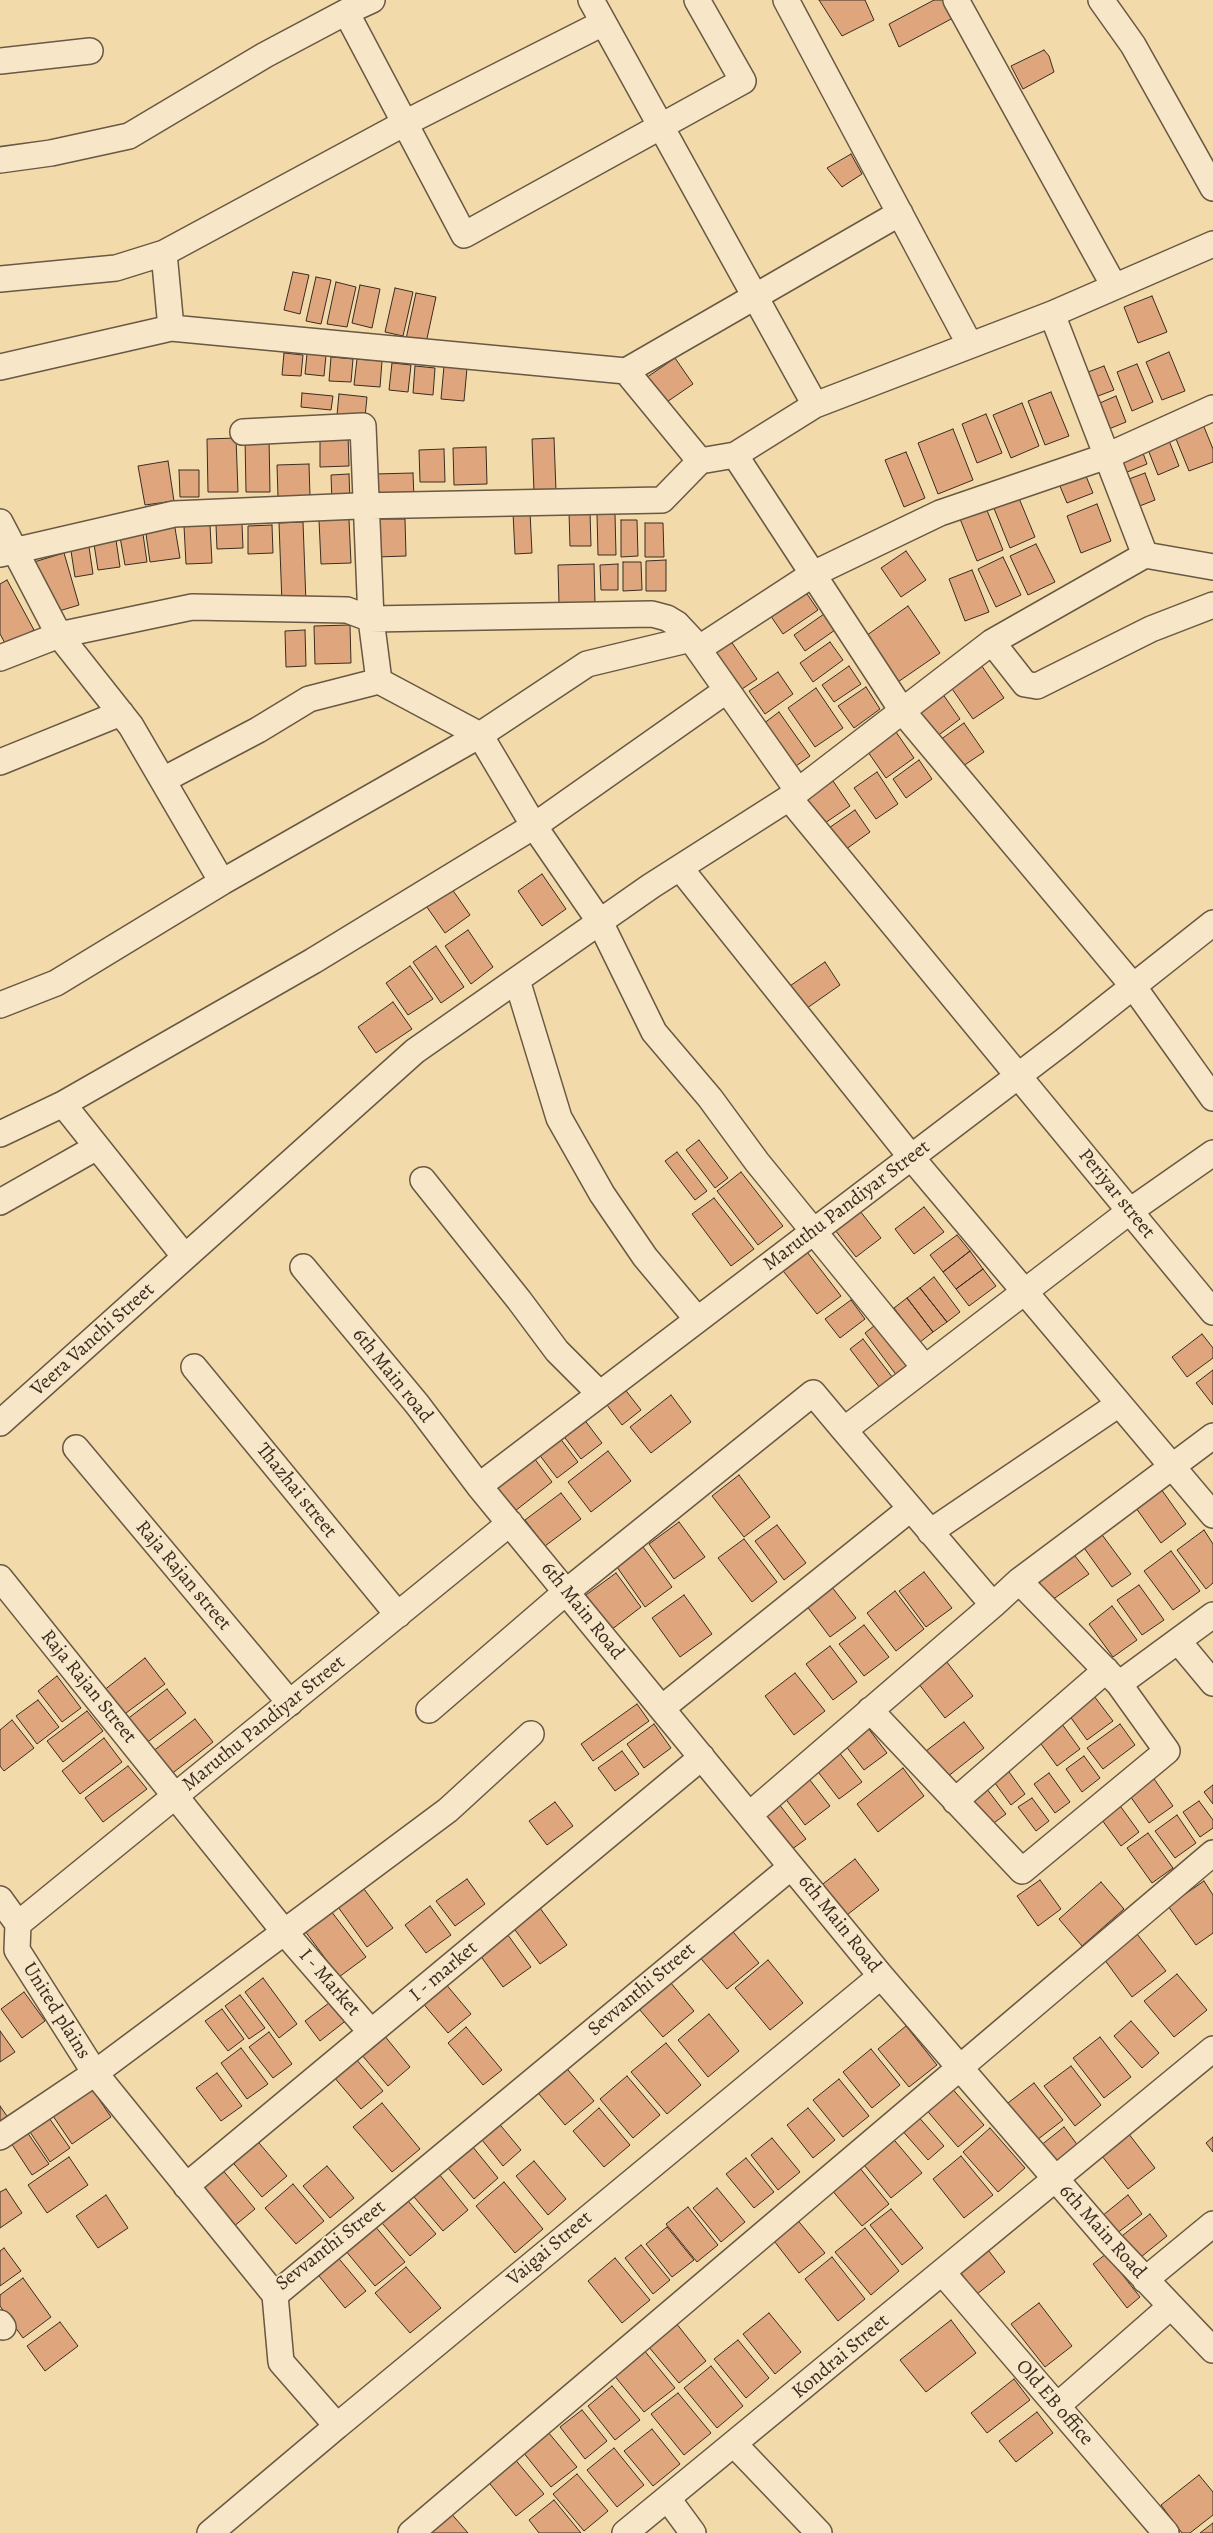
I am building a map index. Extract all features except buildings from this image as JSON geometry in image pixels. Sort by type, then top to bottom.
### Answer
[{"type":"street","points":[[0,160],[51,153],[130,136],[265,56],[372,0]]},
{"type":"street","points":[[591,0],[815,405]]},
{"type":"street","points":[[346,12],[464,235],[662,128],[743,81],[697,0]]},
{"type":"street","points":[[786,0],[970,346]]},
{"type":"street","points":[[956,0],[1114,286]]},
{"type":"street","points":[[1101,0],[1133,45],[1213,188]]},
{"type":"street","points":[[0,279],[116,268],[164,253],[405,123],[603,23]]},
{"type":"street","points":[[0,61],[90,51]]},
{"type":"street","points":[[0,367],[170,328],[626,371],[756,298],[900,213]]},
{"type":"street","points":[[7,553],[174,514],[366,506],[662,500],[700,461],[735,455],[815,405],[1052,314],[1213,244]]},
{"type":"street","points":[[164,253],[170,328]]},
{"type":"street","points":[[1052,314],[1144,555],[1213,567]]},
{"type":"street","points":[[626,371],[700,461]]},
{"type":"street","points":[[0,1005],[56,983],[222,882],[480,735],[587,664],[694,644],[813,574],[940,513],[1107,456],[1213,408]]},
{"type":"street","points":[[243,432],[363,426],[371,619],[378,681]]},
{"type":"street","points":[[735,455],[903,712],[1133,986],[1213,1098]]},
{"type":"street","points":[[0,522],[7,553],[59,635],[131,726],[222,882]]},
{"type":"street","name":"Veera Vanchi Street","points":[[0,1423],[415,1051],[600,922],[794,794],[992,642],[1144,555]]},
{"type":"street","points":[[992,642],[1024,684],[1037,686],[1159,625],[1213,605]]},
{"type":"street","points":[[0,658],[59,635],[192,607],[346,610],[371,619]]},
{"type":"street","name":"Periyar street","points":[[371,619],[652,614],[677,624],[727,690],[794,794],[1019,1075],[1213,1312]]},
{"type":"street","points":[[163,780],[258,730],[309,699],[378,681],[480,735],[534,826],[600,922],[654,1032],[710,1098],[757,1162],[925,1368]]},
{"type":"street","points":[[0,1134],[63,1104],[313,960],[534,826],[727,690]]},
{"type":"street","points":[[0,762],[121,713]]},
{"type":"street","points":[[680,868],[911,1157],[1213,1516]]},
{"type":"street","name":"Maruthu Pandiyar Street","points":[[479,1486],[1019,1075],[1213,922]]},
{"type":"street","points":[[517,980],[559,1118],[602,1194],[644,1257],[698,1319]]},
{"type":"street","points":[[63,1104],[185,1257]]},
{"type":"street","points":[[0,1202],[97,1147]]},
{"type":"street","points":[[844,1430],[1130,1211],[1213,1153]]},
{"type":"street","points":[[423,1180],[520,1300],[556,1351],[600,1394]]},
{"type":"street","name":"6th Main road","points":[[304,1267],[417,1404],[479,1486]]},
{"type":"street","name":"Thazhai street","points":[[194,1367],[398,1615]]},
{"type":"street","points":[[429,1710],[566,1592],[813,1393],[993,1605]]},
{"type":"street","points":[[930,1532],[1120,1404]]},
{"type":"street","points":[[749,1815],[1019,1581],[1213,1436]]},
{"type":"street","name":"Raja Rajan street","points":[[76,1448],[290,1703]]},
{"type":"street","name":"6th Main Road","points":[[479,1486],[881,1976],[1145,2280],[1213,2350]]},
{"type":"street","points":[[662,1708],[910,1508]]},
{"type":"street","name":"Maruthu Pandiyar Street","points":[[18,1924],[510,1523]]},
{"type":"street","name":"Raja Rajan Street","points":[[0,1578],[286,1934]]},
{"type":"street","points":[[870,1710],[1022,1871],[1167,1751],[1112,1677],[1019,1581]]},
{"type":"street","points":[[955,1801],[1112,1677],[1178,1641],[1213,1615]]},
{"type":"street","points":[[1178,1641],[1213,1683]]},
{"type":"street","points":[[95,2073],[286,1934],[448,1810],[531,1734]]},
{"type":"street","name":"I - market","points":[[186,2186],[702,1757]]},
{"type":"street","points":[[411,2533],[953,2076],[959,2067],[1213,1853]]},
{"type":"street","name":"Sevvanthi Street","points":[[95,2073],[275,2296],[791,1866]]},
{"type":"street","points":[[0,1899],[18,1924]]},
{"type":"street","name":"United plains","points":[[0,2136],[95,2073],[9,1957],[18,1924]]},
{"type":"street","name":"I - Market","points":[[286,1934],[372,2032]]},
{"type":"street","name":"Vaigai Street","points":[[210,2533],[881,1976]]},
{"type":"street","name":"Kondrai Street","points":[[625,2533],[1213,2048]]},
{"type":"street","points":[[1145,2280],[1213,2224]]},
{"type":"street","name":"Old EB office","points":[[942,2272],[1166,2533]]},
{"type":"street","points":[[275,2296],[281,2362],[337,2426]]},
{"type":"street","points":[[1057,2406],[1170,2307]]},
{"type":"street","points":[[734,2444],[819,2533]]},
{"type":"street","points":[[668,2499],[693,2533]]}]
